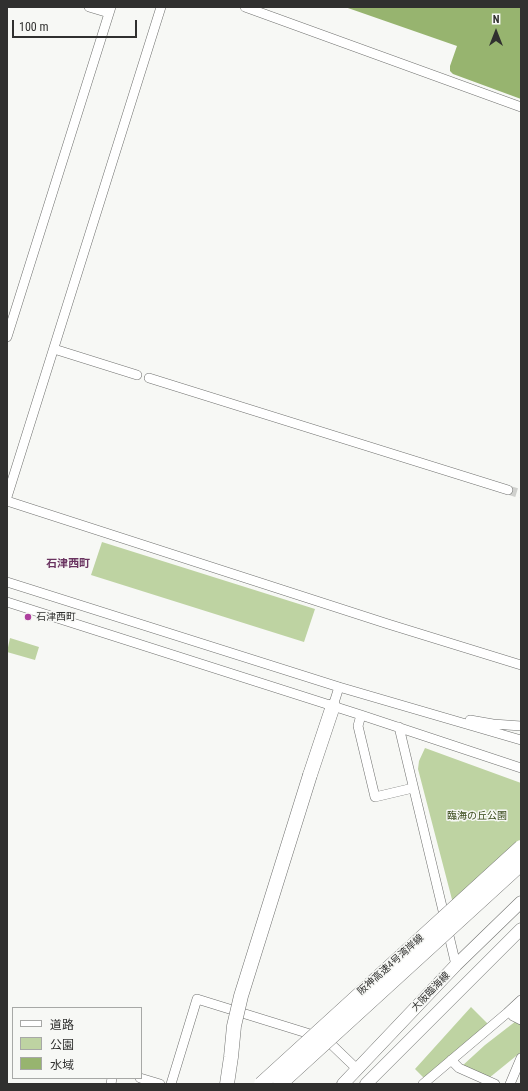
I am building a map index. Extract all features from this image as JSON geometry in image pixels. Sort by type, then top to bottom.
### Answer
[{"type":"highway","points":[[227,1084],[234,1026],[241,996],[310,774],[333,706]]},
{"type":"highway","name":"阪神高速4号湾岸線","points":[[261,1084],[521,847]]},
{"type":"highway","name":"阪神高速4号湾岸線","points":[[280,1084],[521,864]]},
{"type":"highway","points":[[363,1008],[380,995],[472,913],[521,874]]},
{"type":"main road","name":"大阪臨海線","points":[[343,1084],[456,965],[521,902]]},
{"type":"main road","name":"大阪臨海線","points":[[366,1084],[521,928]]},
{"type":"street","points":[[7,337],[110,10],[90,7]]},
{"type":"street","points":[[7,497],[161,7]]},
{"type":"street","points":[[245,7],[521,107]]},
{"type":"street","points":[[54,349],[137,374]]},
{"type":"street","points":[[149,378],[508,490]]},
{"type":"street","points":[[7,501],[388,624],[521,665]]},
{"type":"street","points":[[7,582],[417,711],[521,740]]},
{"type":"street","points":[[7,602],[399,727],[521,768]]},
{"type":"street","points":[[333,706],[339,687]]},
{"type":"street","points":[[417,711],[493,724],[521,726]]},
{"type":"street","points":[[361,715],[358,726],[375,797],[413,788]]},
{"type":"street","points":[[399,727],[456,965]]},
{"type":"street","points":[[171,1084],[197,999],[310,1034],[332,1045],[357,1070]]},
{"type":"street","points":[[427,1083],[451,1060],[521,1000]]},
{"type":"street","points":[[521,1009],[513,1016],[521,1020]]},
{"type":"street","points":[[510,1084],[521,1058]]},
{"type":"street","points":[[451,1060],[459,1068],[495,1084]]},
{"type":"street","points":[[142,1079],[160,1084]]},
{"type":"green space","points":[[102,542],[315,609],[304,642],[91,575]]},
{"type":"green space","points":[[10,638],[39,647],[35,660],[7,652]]},
{"type":"green space","name":"臨海の丘公園","points":[[425,748],[521,783],[521,853],[455,911],[418,769],[419,761]]},
{"type":"green space","points":[[471,1007],[489,1025],[424,1078],[415,1069]]},
{"type":"green space","points":[[516,1021],[521,1024],[521,1052],[489,1078],[462,1066],[485,1045]]},
{"type":"water","points":[[345,7],[521,7],[521,99],[453,74],[450,71],[450,66],[457,46]]},
{"type":"tunnel","points":[[508,490],[521,494]]},
{"type":"place","name":"石津西町","points":[[28,617]]},
{"type":"district","name":"石津西町","points":[[68,564]]}]
